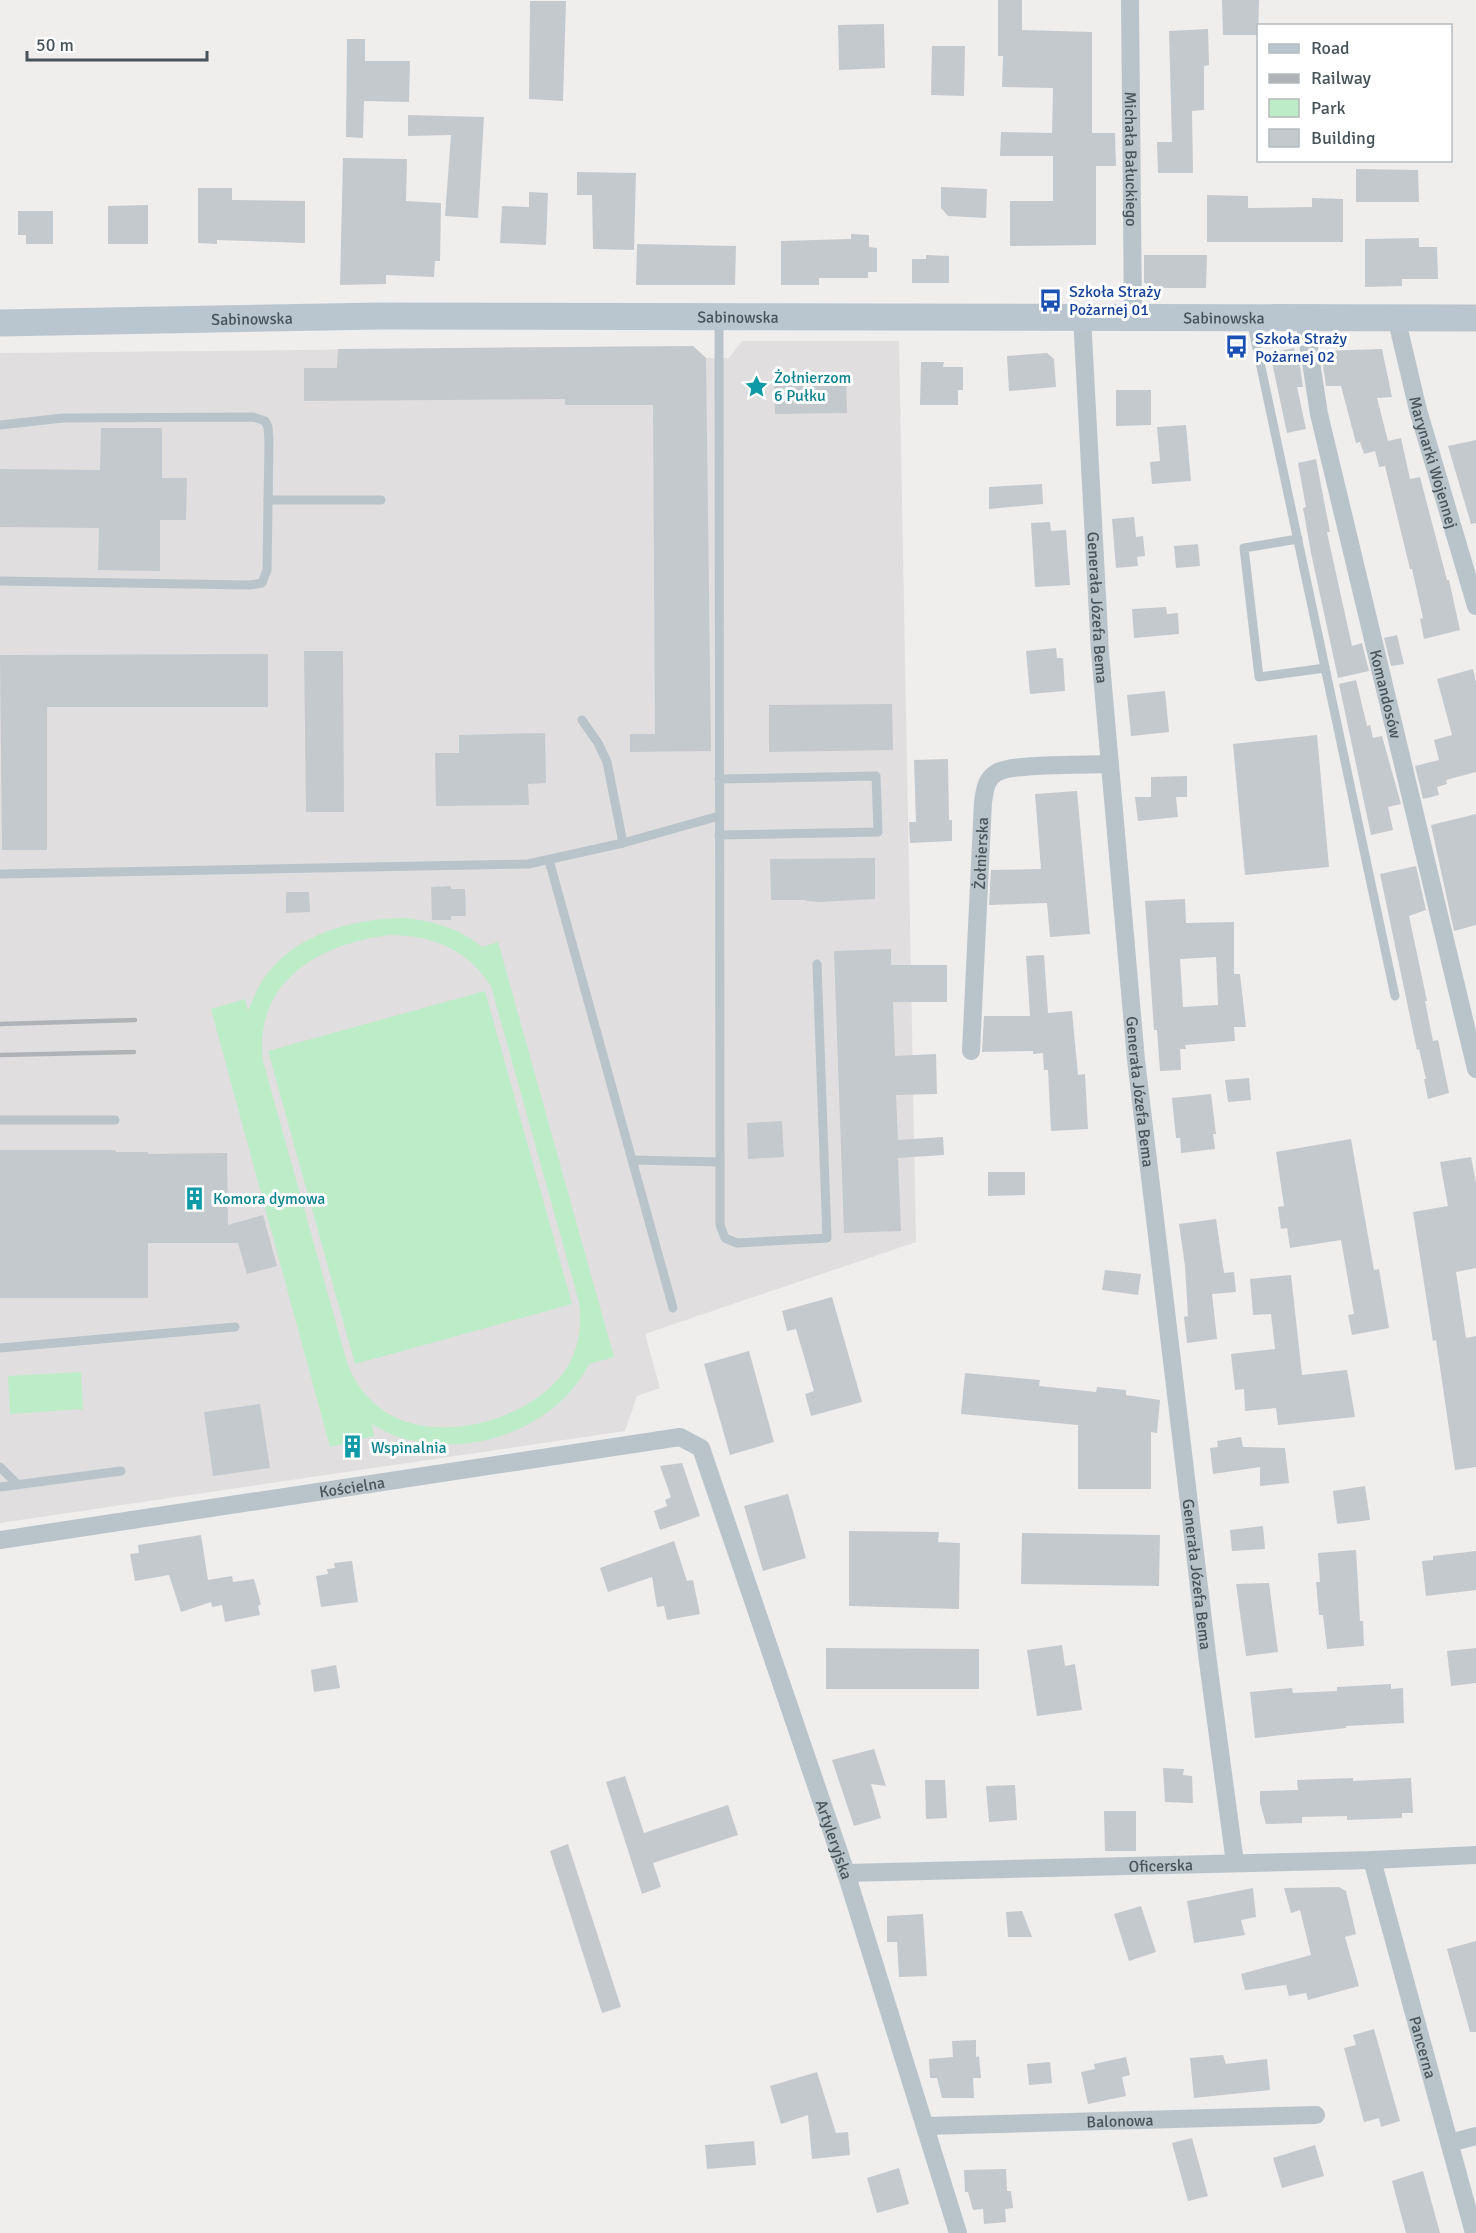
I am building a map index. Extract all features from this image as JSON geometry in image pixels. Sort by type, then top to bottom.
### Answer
[{"type":"street","name":"Michała Bałuckiego","points":[[1130,0],[1133,317]]},
{"type":"street","name":"Sabinowska","points":[[0,323],[381,316],[1476,318]]},
{"type":"street","name":"Generała Józefa Bema","points":[[1082,317],[1099,640],[1136,1060],[1208,1662],[1235,1863]]},
{"type":"street","name":"Komandosów","points":[[1304,317],[1319,414],[1476,1070]]},
{"type":"street","name":"Marynarki Wojennej","points":[[1396,317],[1418,410],[1476,606]]},
{"type":"street","name":"Żołnierska","points":[[971,1051],[986,783],[997,772],[1014,768],[1110,764]]},
{"type":"street","name":"Kościelna","points":[[0,1540],[680,1437],[701,1448]]},
{"type":"street","name":"Artyleryjska","points":[[701,1448],[846,1873],[958,2233]]},
{"type":"street","name":"Oficerska","points":[[846,1873],[1372,1860],[1476,1855]]},
{"type":"street","name":"Pancerna","points":[[1372,1860],[1474,2233]]},
{"type":"street","name":"Balonowa","points":[[925,2126],[1316,2115]]},
{"type":"street","points":[[1450,2143],[1476,2136]]},
{"type":"lane","points":[[719,317],[720,1225],[725,1238],[737,1243],[827,1238],[817,964]]},
{"type":"lane","points":[[1251,317],[1395,996]]},
{"type":"lane","points":[[0,425],[63,418],[260,418],[268,427],[267,570],[262,583],[256,585],[0,581]]},
{"type":"lane","points":[[268,500],[381,500]]},
{"type":"lane","points":[[1298,539],[1244,548],[1259,677],[1325,668]]},
{"type":"lane","points":[[582,720],[598,743],[607,762],[623,843]]},
{"type":"lane","points":[[719,779],[876,776],[878,832],[719,835]]},
{"type":"lane","points":[[0,874],[505,866],[549,860],[623,843],[719,816]]},
{"type":"lane","points":[[549,860],[673,1308]]},
{"type":"lane","points":[[0,1120],[114,1120]]},
{"type":"lane","points":[[632,1160],[720,1162]]},
{"type":"lane","points":[[0,1347],[235,1327]]},
{"type":"lane","points":[[0,1467],[18,1485]]},
{"type":"lane","points":[[0,1487],[121,1471]]},
{"type":"shaded area","points":[[742,341],[899,341],[916,1242],[645,1334],[660,1388],[637,1396],[625,1431],[0,1523],[0,353],[693,346],[706,358],[729,358]]},
{"type":"green space","points":[[404,918],[435,923],[455,930],[482,947],[498,942],[614,1357],[589,1364],[575,1386],[557,1405],[536,1420],[513,1432],[488,1440],[462,1444],[436,1444],[400,1437],[372,1424],[374,1436],[330,1447],[211,1009],[245,999],[248,1011],[264,978],[292,950],[327,932],[365,921]],"holes":[[[390,935],[435,942],[460,954],[482,973],[491,986],[579,1302],[580,1326],[576,1349],[569,1364],[555,1383],[535,1399],[512,1412],[487,1421],[461,1426],[435,1427],[411,1423],[389,1414],[370,1399],[348,1366],[263,1061],[263,1033],[269,1009],[281,988],[297,971],[317,957],[364,939]]]},
{"type":"green space","points":[[485,991],[572,1304],[355,1364],[268,1051]]},
{"type":"green space","points":[[81,1372],[83,1409],[10,1414],[8,1376]]},
{"type":"building","points":[[998,0],[1022,0],[1022,30],[1092,32],[1092,133],[1115,133],[1116,166],[1096,166],[1096,245],[1010,246],[1010,201],[1053,201],[1053,156],[1000,156],[1001,132],[1052,133],[1053,88],[1002,87],[1003,56],[998,56]]},
{"type":"building","points":[[1222,0],[1259,0],[1257,35],[1223,35]]},
{"type":"building","points":[[530,1],[566,1],[563,101],[529,99]]},
{"type":"building","points":[[884,24],[885,68],[839,70],[838,25]]},
{"type":"building","points":[[1208,29],[1209,65],[1204,66],[1204,110],[1192,111],[1193,173],[1158,173],[1157,142],[1172,142],[1169,31]]},
{"type":"building","points":[[347,39],[365,39],[365,61],[410,61],[409,102],[364,101],[363,138],[346,137]]},
{"type":"building","points":[[932,46],[965,46],[964,96],[931,95]]},
{"type":"building","points":[[408,115],[484,117],[478,218],[445,216],[451,135],[408,136]]},
{"type":"building","points":[[343,158],[407,159],[406,201],[441,203],[440,261],[435,261],[434,277],[386,275],[386,284],[340,285]]},
{"type":"building","points":[[1356,169],[1418,170],[1419,202],[1356,202]]},
{"type":"building","points":[[577,172],[636,173],[634,250],[593,249],[592,195],[577,195]]},
{"type":"building","points":[[941,187],[987,189],[986,218],[948,216],[941,208]]},
{"type":"building","points":[[198,188],[232,188],[232,200],[305,201],[305,243],[217,240],[217,244],[198,243]]},
{"type":"building","points":[[529,192],[548,193],[546,245],[500,243],[502,206],[529,207]]},
{"type":"building","points":[[1207,195],[1248,196],[1248,208],[1312,207],[1312,198],[1343,199],[1343,242],[1207,242]]},
{"type":"building","points":[[148,205],[148,244],[108,244],[108,206]]},
{"type":"building","points":[[18,211],[53,211],[53,244],[26,244],[26,235],[18,235]]},
{"type":"building","points":[[851,234],[869,235],[869,247],[877,248],[877,272],[868,272],[868,278],[819,278],[819,285],[781,285],[781,241],[851,239]]},
{"type":"building","points":[[1419,238],[1419,247],[1437,247],[1438,279],[1402,279],[1402,286],[1365,287],[1365,239]]},
{"type":"building","points":[[637,244],[736,246],[735,285],[636,285]]},
{"type":"building","points":[[926,255],[949,256],[949,283],[912,283],[912,259],[926,259]]},
{"type":"building","points":[[1144,255],[1207,255],[1206,288],[1150,288],[1144,282]]},
{"type":"building","points":[[693,346],[706,358],[711,751],[630,752],[630,734],[655,734],[653,405],[565,405],[565,399],[304,401],[304,368],[337,368],[338,349]]},
{"type":"building","points":[[1294,348],[1295,352],[1298,352],[1303,387],[1297,387],[1306,429],[1287,433],[1270,353]]},
{"type":"building","points":[[1382,349],[1392,397],[1377,398],[1388,441],[1401,438],[1410,479],[1420,477],[1447,580],[1449,580],[1460,630],[1424,639],[1420,619],[1423,618],[1412,569],[1410,569],[1385,466],[1379,467],[1375,451],[1364,454],[1360,442],[1356,443],[1341,386],[1326,386],[1321,351]]},
{"type":"building","points":[[1047,353],[1054,359],[1056,387],[1009,391],[1007,356]]},
{"type":"building","points":[[921,362],[944,362],[943,367],[963,367],[963,390],[958,390],[958,405],[920,405]]},
{"type":"building","points":[[846,377],[847,413],[775,414],[774,378]]},
{"type":"building","points":[[1116,390],[1151,390],[1151,425],[1116,426]]},
{"type":"building","points":[[1186,425],[1191,481],[1152,484],[1150,462],[1160,461],[1157,427]]},
{"type":"building","points":[[101,428],[162,428],[162,478],[187,478],[186,520],[160,520],[160,571],[98,570],[99,528],[0,527],[0,469],[100,470]]},
{"type":"building","points":[[1476,440],[1476,523],[1471,524],[1448,446]]},
{"type":"building","points":[[1316,459],[1330,532],[1327,532],[1352,646],[1362,643],[1369,671],[1338,678],[1311,553],[1298,463]]},
{"type":"building","points":[[1042,484],[1043,504],[989,509],[989,487]]},
{"type":"building","points":[[1134,517],[1136,537],[1143,536],[1145,556],[1137,557],[1138,566],[1116,568],[1112,519]]},
{"type":"building","points":[[1050,522],[1051,531],[1066,530],[1070,585],[1035,587],[1031,523]]},
{"type":"building","points":[[1198,544],[1200,566],[1176,568],[1174,546]]},
{"type":"building","points":[[1166,607],[1167,614],[1178,613],[1179,634],[1134,638],[1132,609]]},
{"type":"building","points":[[1397,635],[1404,664],[1391,666],[1384,638]]},
{"type":"building","points":[[1056,648],[1057,658],[1063,658],[1065,691],[1030,694],[1026,651]]},
{"type":"building","points":[[304,651],[343,651],[344,812],[306,812]]},
{"type":"building","points":[[268,654],[268,707],[47,707],[47,850],[2,850],[0,655]]},
{"type":"building","points":[[1473,669],[1476,682],[1476,772],[1446,780],[1447,784],[1437,787],[1439,795],[1423,799],[1415,766],[1439,760],[1434,740],[1452,735],[1437,679]]},
{"type":"building","points":[[1356,680],[1367,726],[1370,725],[1373,738],[1382,736],[1401,804],[1388,807],[1393,830],[1371,835],[1339,684]]},
{"type":"building","points":[[1165,691],[1169,732],[1131,736],[1127,695]]},
{"type":"building","points":[[892,704],[893,750],[769,752],[769,705]]},
{"type":"building","points":[[545,733],[546,783],[528,784],[529,805],[436,806],[435,753],[459,753],[459,735]]},
{"type":"building","points":[[1317,735],[1329,867],[1245,875],[1233,744]]},
{"type":"building","points":[[948,759],[949,820],[952,820],[952,841],[910,843],[909,822],[916,822],[914,760]]},
{"type":"building","points":[[1187,776],[1187,797],[1176,797],[1178,817],[1138,821],[1135,797],[1151,797],[1151,777]]},
{"type":"building","points":[[1077,791],[1090,934],[1050,937],[1047,903],[989,905],[991,870],[1041,869],[1035,794]]},
{"type":"building","points":[[1476,814],[1476,925],[1454,931],[1431,825]]},
{"type":"building","points":[[875,858],[875,899],[819,902],[771,900],[770,859]]},
{"type":"building","points":[[1416,866],[1426,910],[1409,916],[1433,1041],[1438,1040],[1449,1093],[1428,1099],[1424,1079],[1426,1079],[1419,1049],[1417,1050],[1380,874]]},
{"type":"building","points":[[451,886],[451,889],[465,889],[466,916],[451,916],[451,920],[432,920],[431,887]]},
{"type":"building","points":[[286,892],[309,892],[310,912],[286,913]]},
{"type":"building","points":[[1185,899],[1186,923],[1234,922],[1234,974],[1240,974],[1246,1027],[1234,1027],[1235,1041],[1185,1045],[1186,1049],[1180,1049],[1181,1070],[1160,1071],[1157,1030],[1154,1030],[1145,901]],"holes":[[[1216,957],[1218,1005],[1183,1007],[1180,959]]]},
{"type":"building","points":[[891,949],[891,965],[947,965],[947,1002],[893,1002],[895,1056],[936,1054],[937,1094],[896,1095],[898,1140],[943,1137],[944,1155],[898,1158],[901,1231],[844,1233],[834,951]]},
{"type":"building","points":[[1044,955],[1048,1013],[1072,1011],[1078,1075],[1085,1074],[1088,1129],[1051,1131],[1048,1070],[1044,1070],[1043,1053],[1033,1054],[1033,1051],[982,1052],[984,1016],[1030,1016],[1026,956]]},
{"type":"building","points":[[1249,1078],[1251,1100],[1228,1102],[1225,1080]]},
{"type":"building","points":[[1211,1094],[1216,1134],[1213,1134],[1215,1149],[1181,1153],[1180,1138],[1176,1138],[1172,1098]]},
{"type":"building","points":[[782,1121],[784,1157],[748,1159],[747,1123]]},
{"type":"building","points":[[1351,1139],[1374,1270],[1379,1269],[1389,1328],[1352,1335],[1348,1315],[1354,1314],[1341,1240],[1290,1248],[1287,1228],[1281,1229],[1278,1207],[1284,1206],[1276,1152]]},
{"type":"building","points":[[0,1150],[115,1150],[116,1152],[148,1152],[148,1154],[227,1153],[228,1225],[263,1215],[277,1266],[247,1274],[238,1243],[148,1243],[148,1298],[0,1298]]},
{"type":"building","points":[[1471,1157],[1476,1183],[1476,1268],[1456,1272],[1466,1338],[1476,1336],[1476,1467],[1455,1470],[1436,1340],[1433,1341],[1413,1212],[1448,1206],[1440,1162]]},
{"type":"building","points":[[988,1172],[1025,1172],[1025,1195],[988,1196]]},
{"type":"building","points":[[1216,1219],[1224,1273],[1234,1272],[1236,1292],[1212,1294],[1217,1339],[1187,1343],[1184,1317],[1188,1316],[1185,1266],[1179,1224]]},
{"type":"building","points":[[1105,1270],[1141,1274],[1138,1295],[1102,1290]]},
{"type":"building","points":[[1291,1275],[1302,1375],[1347,1370],[1355,1417],[1278,1425],[1276,1408],[1245,1411],[1244,1389],[1235,1390],[1231,1354],[1275,1349],[1271,1314],[1253,1315],[1250,1279]]},
{"type":"building","points":[[832,1297],[862,1402],[811,1416],[805,1394],[814,1391],[796,1329],[787,1331],[782,1311]]},
{"type":"building","points":[[749,1351],[774,1442],[730,1455],[704,1364]]},
{"type":"building","points":[[965,1373],[1040,1380],[1039,1386],[1096,1392],[1097,1387],[1126,1390],[1126,1395],[1160,1400],[1157,1433],[1151,1432],[1151,1489],[1078,1489],[1078,1425],[961,1414]]},
{"type":"building","points":[[260,1404],[270,1468],[213,1476],[204,1412]]},
{"type":"building","points":[[1241,1437],[1243,1447],[1285,1448],[1289,1483],[1260,1486],[1260,1467],[1213,1474],[1210,1448],[1218,1447],[1217,1441]]},
{"type":"building","points":[[682,1463],[700,1516],[660,1530],[654,1511],[667,1506],[665,1500],[671,1497],[660,1466]]},
{"type":"building","points":[[1365,1486],[1370,1520],[1337,1524],[1333,1491]]},
{"type":"building","points":[[788,1494],[806,1558],[763,1571],[744,1506]]},
{"type":"building","points":[[1263,1526],[1265,1549],[1232,1551],[1230,1530]]},
{"type":"building","points":[[849,1531],[939,1532],[938,1542],[960,1543],[959,1609],[849,1606]]},
{"type":"building","points":[[1022,1533],[1160,1535],[1159,1586],[1021,1584]]},
{"type":"building","points":[[201,1535],[208,1580],[232,1576],[233,1582],[254,1579],[261,1604],[258,1606],[260,1615],[225,1622],[222,1605],[212,1607],[211,1602],[181,1612],[169,1575],[135,1581],[130,1554],[139,1553],[138,1545]]},
{"type":"building","points":[[674,1541],[687,1581],[693,1580],[700,1614],[667,1620],[664,1606],[657,1607],[652,1577],[608,1592],[600,1568]]},
{"type":"building","points":[[1356,1550],[1360,1621],[1363,1621],[1364,1646],[1327,1649],[1323,1615],[1319,1615],[1316,1582],[1320,1582],[1318,1553]]},
{"type":"building","points":[[1476,1551],[1476,1590],[1426,1596],[1422,1561],[1433,1560],[1433,1556]]},
{"type":"building","points":[[352,1561],[358,1602],[321,1607],[316,1576],[328,1574],[327,1569],[335,1568],[334,1563]]},
{"type":"building","points":[[1269,1583],[1278,1652],[1246,1656],[1236,1584]]},
{"type":"building","points":[[1062,1645],[1065,1666],[1075,1664],[1082,1710],[1037,1716],[1027,1650]]},
{"type":"building","points":[[826,1648],[979,1649],[979,1689],[826,1689]]},
{"type":"building","points":[[1476,1648],[1476,1683],[1451,1686],[1447,1651]]},
{"type":"building","points":[[336,1665],[340,1688],[314,1692],[311,1670]]},
{"type":"building","points":[[1391,1684],[1391,1689],[1403,1688],[1404,1723],[1346,1726],[1346,1728],[1255,1738],[1250,1692],[1292,1688],[1293,1693],[1337,1691],[1337,1687]]},
{"type":"building","points":[[874,1749],[886,1786],[871,1784],[881,1818],[854,1826],[832,1760]]},
{"type":"building","points":[[1163,1768],[1184,1769],[1183,1775],[1192,1776],[1193,1803],[1165,1802]]},
{"type":"building","points":[[625,1776],[644,1833],[728,1805],[738,1835],[653,1863],[661,1887],[642,1894],[606,1782]]},
{"type":"building","points":[[1353,1778],[1353,1781],[1411,1778],[1413,1813],[1402,1813],[1402,1818],[1347,1820],[1347,1816],[1302,1817],[1302,1823],[1266,1824],[1260,1803],[1260,1791],[1298,1790],[1297,1780]]},
{"type":"building","points":[[925,1780],[945,1780],[947,1818],[926,1819]]},
{"type":"building","points":[[1015,1785],[1017,1820],[989,1822],[986,1786]]},
{"type":"building","points":[[1104,1811],[1136,1811],[1136,1851],[1105,1851]]},
{"type":"building","points":[[568,1844],[621,2007],[602,2013],[550,1851]]},
{"type":"building","points":[[1339,1887],[1346,1891],[1356,1934],[1345,1937],[1359,1986],[1308,2000],[1306,1993],[1289,1996],[1286,1985],[1245,1990],[1241,1974],[1311,1955],[1300,1910],[1291,1913],[1284,1888]]},
{"type":"building","points":[[1253,1888],[1256,1917],[1241,1920],[1245,1935],[1194,1943],[1187,1901]]},
{"type":"building","points":[[1141,1906],[1156,1952],[1129,1961],[1114,1914]]},
{"type":"building","points":[[1022,1911],[1032,1937],[1008,1937],[1006,1912]]},
{"type":"building","points":[[923,1914],[927,1976],[899,1977],[897,1942],[887,1942],[887,1916]]},
{"type":"building","points":[[1476,1941],[1476,2032],[1470,2032],[1447,1949]]},
{"type":"building","points":[[1374,2029],[1400,2121],[1381,2127],[1379,2118],[1364,2122],[1344,2048],[1356,2045],[1353,2035]]},
{"type":"building","points":[[976,2040],[976,2057],[979,2056],[981,2078],[973,2078],[974,2098],[942,2098],[937,2078],[930,2078],[929,2059],[953,2057],[952,2041]]},
{"type":"building","points":[[1223,2055],[1226,2064],[1267,2059],[1270,2090],[1194,2098],[1190,2058]]},
{"type":"building","points":[[1126,2057],[1130,2075],[1122,2077],[1126,2096],[1088,2104],[1081,2072],[1095,2069],[1094,2064]]},
{"type":"building","points":[[1050,2062],[1052,2083],[1029,2085],[1027,2064]]},
{"type":"building","points":[[817,2072],[836,2133],[848,2132],[850,2155],[812,2159],[808,2115],[781,2124],[770,2086]]},
{"type":"building","points":[[1192,2138],[1208,2196],[1188,2201],[1172,2143]]},
{"type":"building","points":[[754,2141],[756,2165],[707,2169],[705,2145]]},
{"type":"building","points":[[1315,2145],[1324,2176],[1282,2188],[1273,2158]]},
{"type":"building","points":[[899,2168],[909,2204],[877,2213],[867,2178]]},
{"type":"building","points":[[1006,2169],[1007,2191],[1011,2191],[1013,2208],[1005,2209],[1006,2222],[984,2224],[983,2209],[973,2210],[968,2192],[965,2192],[964,2170]]},
{"type":"building","points":[[1423,2171],[1440,2233],[1406,2233],[1392,2181]]},
{"type":"railway","points":[[0,1024],[135,1020]]},
{"type":"railway","points":[[0,1055],[134,1052]]},
{"type":"place","name":"Szkoła Straży Pożarnej 01","points":[[1051,300]]},
{"type":"place","name":"Szkoła Straży Pożarnej 02","points":[[1237,347]]},
{"type":"place","name":"Żołnierzom 6 Pułku","points":[[756,386]]},
{"type":"place","name":"Komora dymowa","points":[[195,1198]]},
{"type":"place","name":"Wspinalnia","points":[[353,1447]]}]
